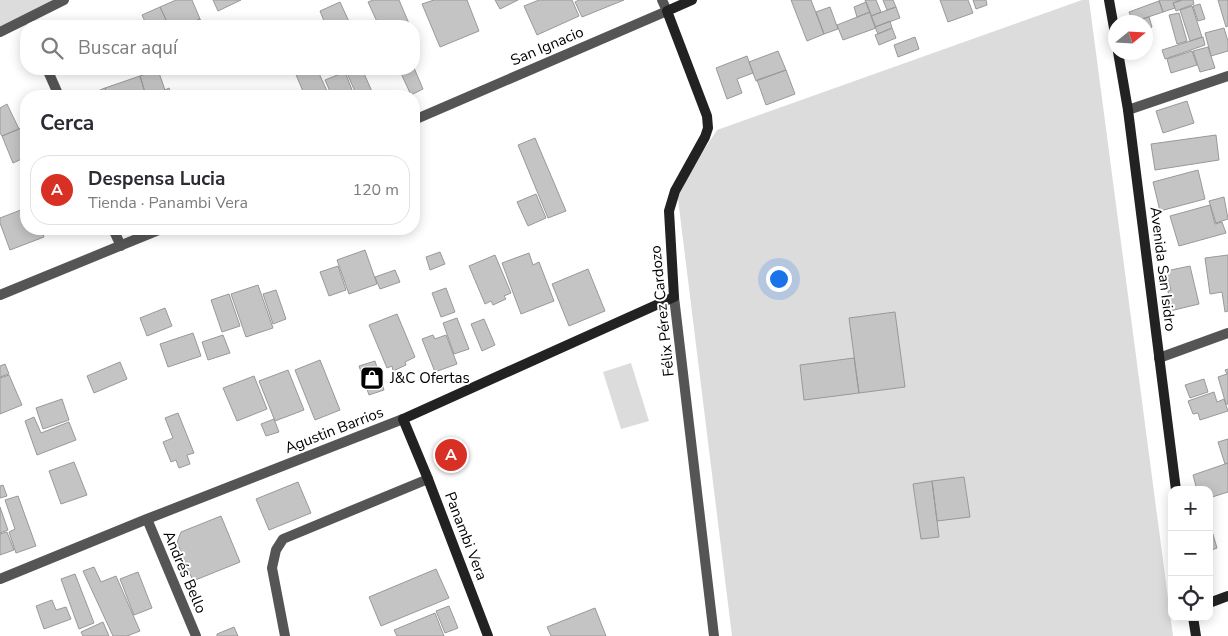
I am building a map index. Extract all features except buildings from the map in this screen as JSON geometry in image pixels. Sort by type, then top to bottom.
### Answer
[{"type":"street","points":[[33,20],[64,0]]},
{"type":"street","name":"Félix Pérez Cardozo","points":[[662,0],[707,116],[708,128],[696,155],[675,191],[668,212],[674,297],[714,636]]},
{"type":"street","name":"San Ignacio","points":[[420,117],[692,0]]},
{"type":"street","points":[[1109,0],[1112,15]]},
{"type":"street","points":[[0,32],[20,26]]},
{"type":"street","name":"Avenida San Isidro","points":[[1119,60],[1128,110],[1175,486]]},
{"type":"street","points":[[50,75],[56,90]]},
{"type":"street","points":[[1128,110],[1228,76]]},
{"type":"street","points":[[115,235],[120,246]]},
{"type":"street","points":[[0,295],[147,235]]},
{"type":"street","name":"Agustin Barrios","points":[[0,579],[147,519],[403,419],[674,297]]},
{"type":"street","points":[[1159,358],[1228,333]]},
{"type":"street","name":"Panambi Vera","points":[[403,419],[488,636]]},
{"type":"street","points":[[285,636],[272,568],[276,550],[283,539],[428,479]]},
{"type":"street","name":"Andrés Bello","points":[[147,519],[196,636]]},
{"type":"street","points":[[1213,602],[1228,596]]},
{"type":"street","points":[[1194,621],[1196,636]]},
{"type":"shaded area","points":[[0,0],[52,0],[44,14],[35,20],[20,20],[20,28],[0,36]]},
{"type":"shaded area","points":[[1082,0],[1089,0],[1168,598],[1168,621],[1171,621],[1173,636],[732,636],[677,191],[717,130]]},
{"type":"shaded area","points":[[631,363],[649,421],[621,429],[603,372]]},
{"type":"place","name":"J&C Ofertas","points":[[372,378]]},
{"type":"place","name":"Despensa Lucia","points":[[451,455]]}]
